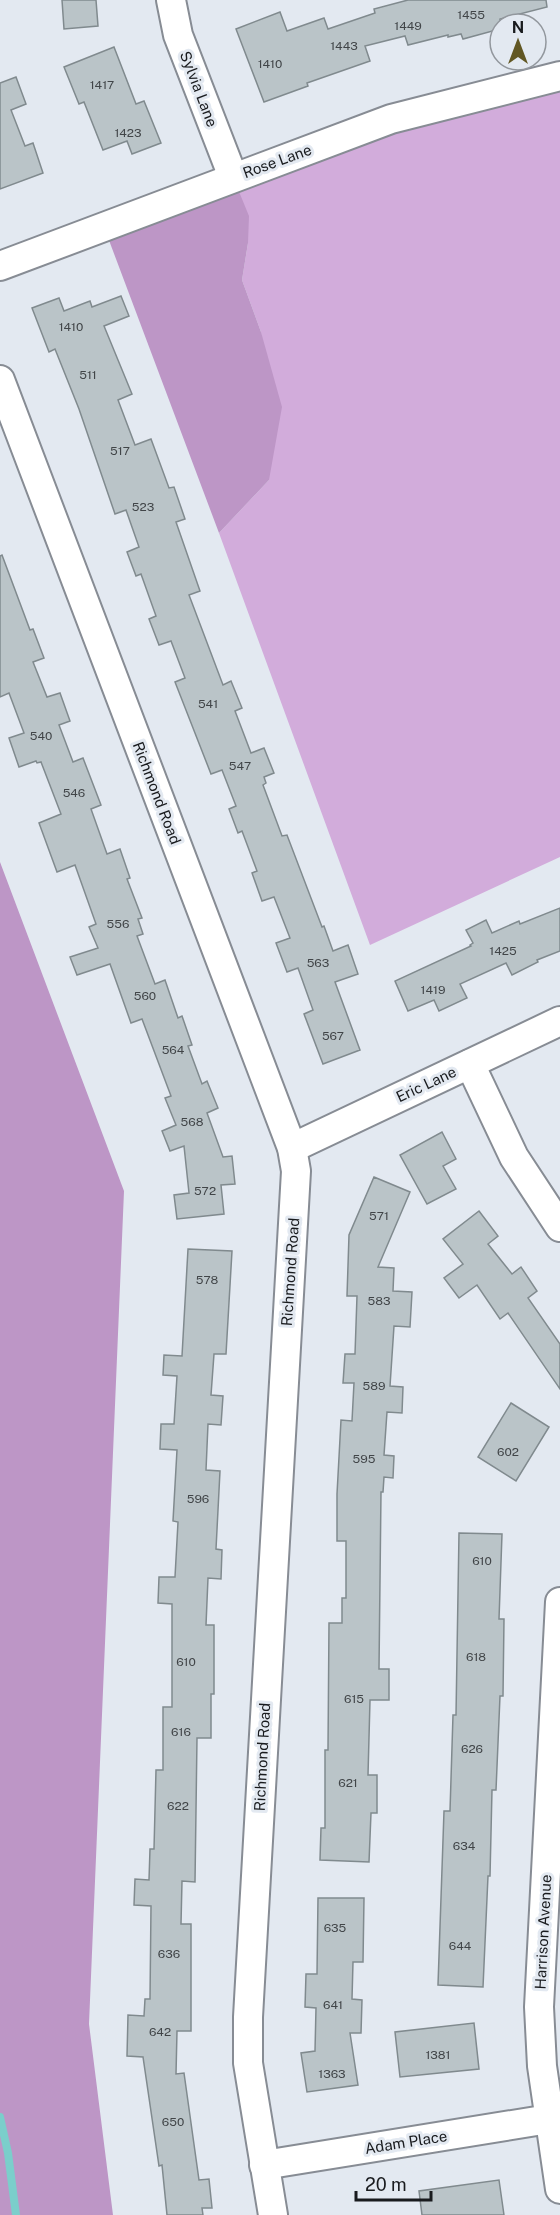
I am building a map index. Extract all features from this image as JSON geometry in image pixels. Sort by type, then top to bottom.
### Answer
[{"type":"street","name":"Sylvia Lane","points":[[171,0],[178,35],[232,177]]},
{"type":"street","name":"Rose Lane","points":[[0,266],[391,119],[560,76]]},
{"type":"street","name":"Richmond Road","points":[[0,380],[292,1148],[296,1171],[248,2017],[248,2063],[273,2215]]},
{"type":"street","name":"Eric Lane","points":[[292,1148],[560,1021]]},
{"type":"street","points":[[470,1064],[514,1157],[560,1227]]},
{"type":"street","name":"Harrison Avenue","points":[[560,1602],[549,2005],[542,2066],[560,2189]]},
{"type":"street","name":"Adam Place","points":[[264,2165],[549,2118]]},
{"type":"shaded area","points":[[560,76],[560,857],[370,945],[219,533],[269,480],[261,332],[242,280],[248,243],[233,177]]},
{"type":"shaded area","points":[[233,177],[249,216],[248,243],[242,280],[261,332],[282,407],[269,480],[219,533],[104,227]]},
{"type":"shaded area","points":[[0,862],[124,1191],[89,2024],[113,2215],[0,2215]]},
{"type":"building","points":[[62,0],[96,0],[98,26],[64,29]]},
{"type":"building","points":[[408,0],[546,0],[547,7],[527,12],[488,12],[488,32],[463,39],[461,34],[448,37],[448,35],[408,45],[405,36],[365,46],[370,61],[307,83],[308,86],[264,102],[236,29],[280,12],[287,31],[324,18],[328,29],[375,13],[374,9]]},
{"type":"building","points":[[114,47],[136,104],[144,101],[161,143],[132,154],[127,141],[103,150],[84,102],[79,104],[64,67]]},
{"type":"building","points":[[16,77],[26,104],[11,110],[25,146],[33,143],[43,173],[0,189],[0,83]]},
{"type":"building","points":[[121,296],[129,316],[104,326],[132,394],[118,400],[135,445],[151,439],[169,488],[174,487],[185,519],[176,522],[200,591],[189,595],[223,685],[231,681],[242,708],[235,711],[251,753],[264,748],[274,773],[264,777],[266,783],[263,785],[282,836],[287,835],[333,951],[348,945],[358,974],[335,982],[360,1050],[323,1064],[304,1014],[313,1010],[298,968],[287,972],[276,943],[290,938],[274,897],[262,901],[252,873],[257,871],[242,831],[238,833],[229,809],[236,806],[222,770],[211,774],[175,682],[185,678],[171,641],[159,645],[149,619],[156,616],[141,574],[136,576],[127,552],[139,547],[126,510],[115,514],[79,409],[55,349],[49,352],[32,308],[59,298],[64,311],[90,301],[92,307]]},
{"type":"building","points":[[2,555],[30,630],[33,629],[44,658],[33,662],[47,697],[60,693],[70,721],[59,725],[73,762],[83,758],[101,805],[91,809],[107,854],[120,849],[130,878],[127,879],[142,918],[138,919],[143,934],[137,936],[155,984],[165,980],[178,1018],[182,1016],[192,1045],[188,1046],[202,1084],[207,1081],[218,1108],[207,1113],[223,1157],[232,1156],[235,1184],[221,1185],[224,1214],[177,1219],[174,1195],[189,1193],[184,1146],[170,1151],[162,1131],[176,1125],[165,1098],[171,1096],[142,1019],[131,1023],[110,964],[77,975],[70,957],[98,948],[89,927],[96,924],[75,865],[57,872],[39,823],[61,814],[41,762],[36,761],[19,767],[9,738],[24,733],[9,693],[0,697],[0,556]]},
{"type":"building","points":[[560,908],[560,951],[537,960],[538,962],[512,975],[506,963],[460,984],[467,998],[439,1011],[434,1000],[408,1011],[395,981],[471,946],[473,943],[466,930],[486,920],[492,933],[519,921],[520,924]]},
{"type":"building","points":[[442,1132],[456,1159],[443,1166],[456,1189],[427,1204],[400,1155]]},
{"type":"building","points":[[374,1177],[410,1192],[378,1267],[394,1268],[393,1291],[412,1292],[410,1327],[394,1326],[390,1386],[403,1387],[402,1413],[387,1412],[384,1455],[394,1456],[393,1478],[384,1477],[383,1492],[381,1492],[379,1669],[389,1669],[389,1700],[370,1700],[368,1775],[377,1775],[377,1813],[371,1813],[369,1862],[320,1860],[321,1828],[325,1828],[325,1750],[328,1750],[329,1623],[342,1623],[342,1598],[346,1598],[346,1541],[337,1541],[337,1494],[341,1420],[352,1421],[354,1383],[343,1383],[345,1354],[355,1354],[357,1296],[347,1296],[349,1235]]},
{"type":"building","points":[[479,1211],[498,1236],[488,1244],[512,1274],[521,1267],[537,1291],[528,1298],[560,1344],[560,1389],[508,1313],[500,1319],[477,1285],[459,1298],[444,1278],[463,1264],[443,1239]]},
{"type":"building","points":[[188,1249],[232,1251],[226,1354],[214,1354],[211,1395],[223,1396],[221,1425],[208,1424],[206,1470],[220,1471],[216,1549],[222,1550],[221,1579],[208,1578],[206,1625],[214,1625],[214,1694],[211,1694],[211,1738],[197,1738],[195,1882],[182,1881],[181,1924],[191,1924],[191,2031],[177,2031],[176,2074],[184,2073],[199,2180],[209,2179],[212,2208],[202,2208],[203,2215],[167,2215],[162,2165],[159,2166],[143,2057],[127,2056],[128,2015],[144,2016],[145,1999],[150,1999],[151,1906],[134,1905],[135,1879],[149,1880],[150,1849],[154,1849],[156,1770],[163,1770],[163,1707],[172,1707],[172,1604],[158,1603],[159,1577],[175,1577],[178,1522],[173,1521],[177,1450],[160,1449],[161,1424],[174,1424],[177,1376],[163,1375],[164,1355],[182,1356]]},
{"type":"building","points":[[511,1403],[549,1427],[516,1481],[478,1457]]},
{"type":"building","points":[[459,1533],[502,1534],[499,1619],[504,1619],[503,1696],[500,1696],[496,1790],[492,1790],[490,1876],[488,1876],[483,1987],[438,1985],[444,1811],[450,1811],[453,1715],[456,1715]]},
{"type":"building","points":[[318,1898],[364,1898],[363,1962],[353,1962],[352,1999],[362,2000],[361,2033],[350,2033],[358,2085],[307,2092],[301,2053],[315,2051],[316,2008],[305,2007],[306,1974],[317,1974]]},
{"type":"building","points":[[474,2023],[479,2069],[400,2077],[395,2032]]},
{"type":"building","points":[[499,2180],[504,2215],[422,2215],[419,2191]]},
{"type":"waterway","points":[[0,2117],[8,2153],[16,2215]]}]
